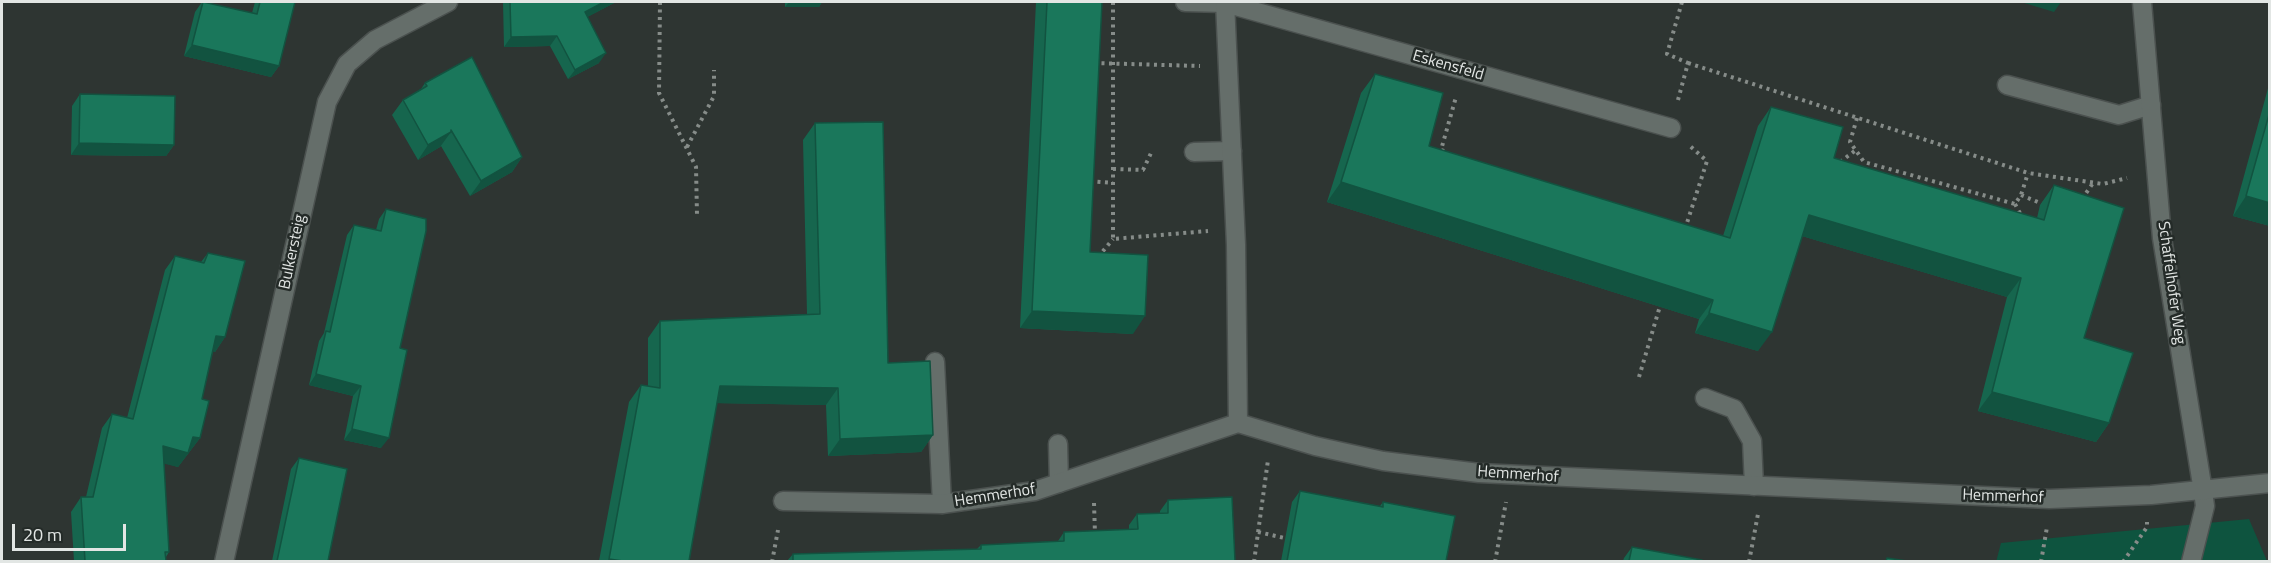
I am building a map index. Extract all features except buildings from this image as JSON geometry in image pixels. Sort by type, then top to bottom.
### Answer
[{"type":"street","name":"Bulkersteig","points":[[224,561],[327,102],[347,64],[375,40],[448,2]]},
{"type":"street","name":"Eskensfeld","points":[[1185,2],[1225,2],[1671,128]]},
{"type":"street","points":[[1225,2],[1235,228],[1238,423]]},
{"type":"street","name":"Schaffelhofer Weg","points":[[2142,2],[2162,238],[2205,506],[2191,561]]},
{"type":"street","points":[[2007,85],[2119,115],[2151,105]]},
{"type":"street","points":[[1194,152],[1232,151]]},
{"type":"street","points":[[935,362],[942,504]]},
{"type":"street","points":[[1705,398],[1734,409],[1752,441],[1758,486]]},
{"type":"street","name":"Hemmerhof","points":[[783,501],[942,504],[1035,491],[1238,423],[1315,446],[1383,461],[1511,475],[2049,499],[2151,495],[2270,483]]},
{"type":"street","points":[[1058,444],[1059,483]]},
{"type":"path","points":[[660,2],[659,93],[696,167],[697,215]]},
{"type":"path","points":[[1093,262],[1113,239],[1113,2]]},
{"type":"path","points":[[1682,2],[1666,54],[1688,63],[2028,173],[2103,184],[2156,171]]},
{"type":"path","points":[[1088,62],[1228,67]]},
{"type":"path","points":[[1684,238],[1707,161],[1671,128],[1688,63]]},
{"type":"path","points":[[686,148],[714,96],[714,70]]},
{"type":"path","points":[[1432,155],[1441,150],[1463,70]]},
{"type":"path","points":[[1857,118],[1850,142],[1864,162],[2015,204],[2027,224]]},
{"type":"path","points":[[1441,150],[1452,154]]},
{"type":"path","points":[[1838,163],[1856,150]]},
{"type":"path","points":[[1113,169],[1143,170],[1152,151]]},
{"type":"path","points":[[2015,204],[2021,195],[2028,173]]},
{"type":"path","points":[[1082,181],[1113,183]]},
{"type":"path","points":[[1938,192],[1940,183]]},
{"type":"path","points":[[2077,207],[2093,183]]},
{"type":"path","points":[[2021,195],[2051,207]]},
{"type":"path","points":[[1676,226],[1694,234]]},
{"type":"path","points":[[1113,239],[1235,228]]},
{"type":"path","points":[[1639,377],[1660,306]]},
{"type":"path","points":[[1254,561],[1273,433]]},
{"type":"path","points":[[1092,472],[1095,535]]},
{"type":"path","points":[[1495,561],[1511,475]]},
{"type":"path","points":[[1749,561],[1758,486]]},
{"type":"path","points":[[2123,561],[2147,527],[2151,495]]},
{"type":"path","points":[[1258,532],[1299,541]]},
{"type":"green space","points":[[2249,519],[2267,561],[1996,562],[2001,543]]}]
